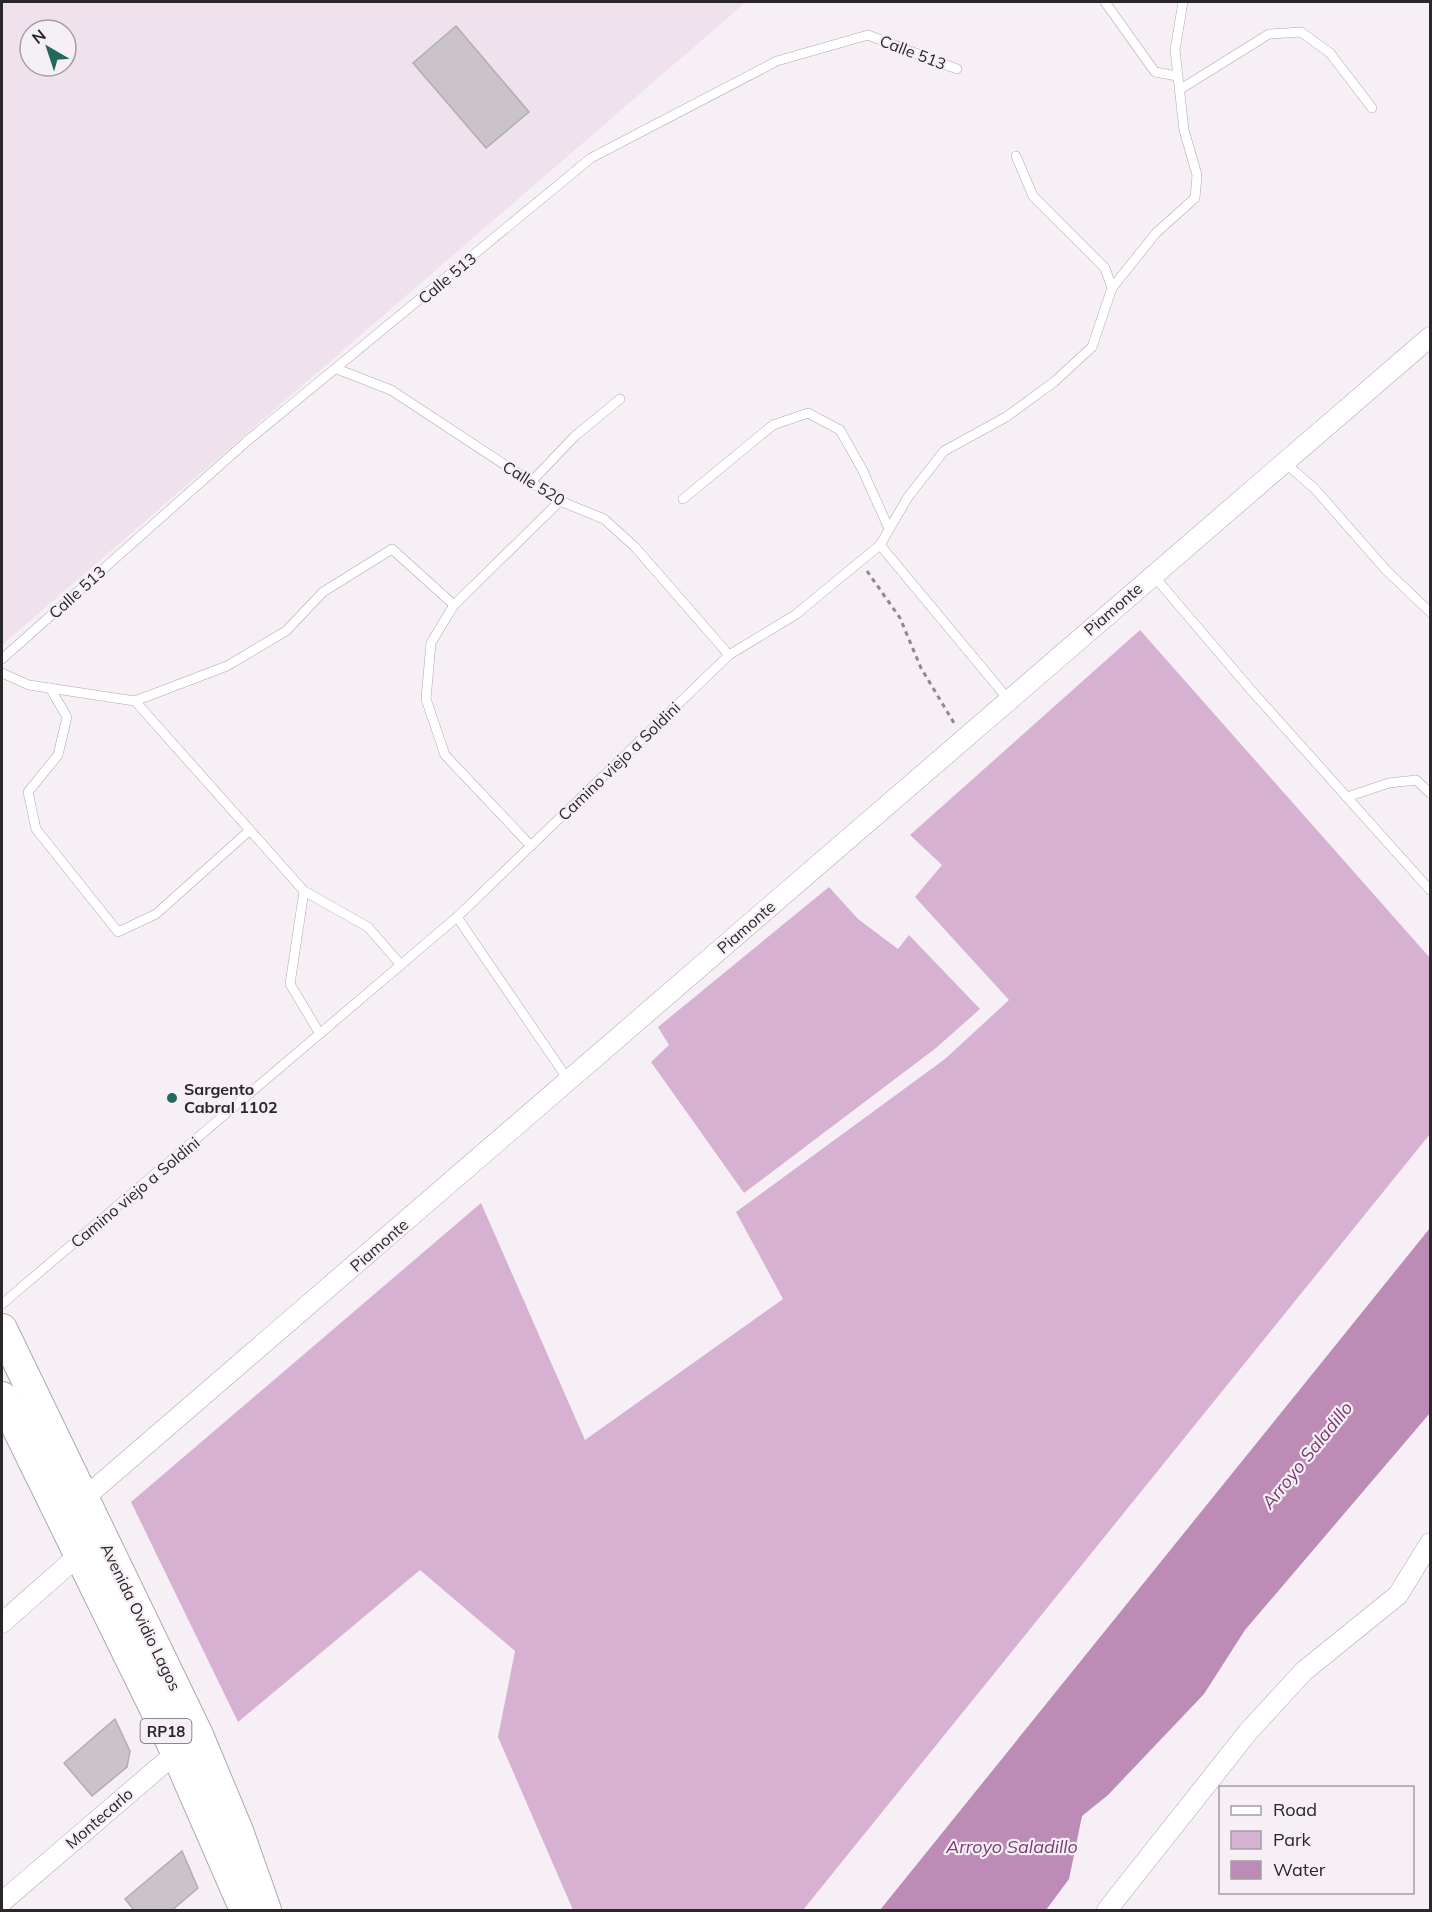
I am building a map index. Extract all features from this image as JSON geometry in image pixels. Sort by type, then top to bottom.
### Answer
[{"type":"main road","name":"Avenida Ovidio Lagos","points":[[6,1349],[71,1508],[79,1555],[238,1831],[266,1911]]},
{"type":"main road","name":"Avenida Ovidio Lagos","points":[[2,1397],[71,1508],[101,1535],[187,1743],[244,1911]]},
{"type":"street","name":"Piamonte","points":[[71,1508],[569,1082],[1008,699],[1431,337]]},
{"type":"street","points":[[2,1623],[101,1535]]},
{"type":"street","points":[[1107,1911],[1248,1732],[1304,1671],[1398,1595],[1431,1543]]},
{"type":"street","name":"Montecarlo","points":[[2,1902],[187,1743]]},
{"type":"lane","points":[[1105,2],[1128,38],[1155,72],[1177,76]]},
{"type":"lane","points":[[1183,2],[1174,50],[1179,90],[1269,34],[1301,32],[1330,53],[1372,108]]},
{"type":"lane","name":"Calle 513","points":[[2,659],[246,442],[591,158],[777,61],[868,35],[957,69]]},
{"type":"lane","name":"Camino viejo a Soldini","points":[[2,1304],[457,917],[729,656],[795,615],[880,545],[908,497],[944,452],[1006,417],[1054,382],[1092,347],[1112,288],[1156,233],[1195,198],[1197,175],[1184,130],[1179,90]]},
{"type":"lane","points":[[1016,156],[1033,196],[1105,268],[1112,288]]},
{"type":"lane","name":"Calle 520","points":[[337,369],[391,390],[560,501],[604,519],[627,540],[729,656]]},
{"type":"lane","points":[[532,481],[575,436],[620,399]]},
{"type":"lane","points":[[683,499],[773,425],[808,413],[840,430],[863,471],[889,529]]},
{"type":"lane","points":[[1284,462],[1315,489],[1386,570],[1431,612]]},
{"type":"lane","points":[[531,846],[445,755],[426,699],[431,643],[454,605],[560,501]]},
{"type":"lane","points":[[880,545],[1008,699]]},
{"type":"lane","points":[[2,673],[29,685],[135,701],[237,660],[286,631],[323,592],[392,549],[454,605]]},
{"type":"lane","points":[[1153,574],[1251,690],[1431,890]]},
{"type":"lane","points":[[50,688],[67,717],[58,755],[28,792],[36,829],[118,932],[156,914],[250,830]]},
{"type":"lane","points":[[135,701],[304,891],[368,927],[401,965]]},
{"type":"lane","points":[[1347,797],[1389,783],[1416,780],[1431,793]]},
{"type":"lane","points":[[304,891],[290,984],[320,1034]]},
{"type":"lane","points":[[457,917],[569,1082]]},
{"type":"path","points":[[860,563],[900,618],[921,668],[963,738]]},
{"type":"shaded area","points":[[2,2],[746,2],[2,645]]},
{"type":"green space","points":[[1140,630],[1430,958],[1430,1134],[803,1910],[573,1910],[498,1737],[515,1651],[420,1570],[238,1722],[131,1502],[481,1203],[585,1440],[783,1299],[736,1212],[945,1059],[1009,1000],[915,897],[942,865],[910,835]]},
{"type":"green space","points":[[829,887],[858,919],[898,949],[909,935],[980,1009],[936,1048],[744,1193],[651,1062],[669,1045],[658,1027]]},
{"type":"water","name":"Arroyo Saladillo","points":[[1430,1228],[1430,1413],[1245,1630],[1204,1694],[1108,1795],[1082,1816],[1069,1879],[1046,1910],[880,1910]]},
{"type":"building","points":[[456,26],[529,112],[486,148],[413,63]]},
{"type":"building","points":[[115,1719],[130,1751],[127,1767],[92,1796],[64,1763]]},
{"type":"building","points":[[182,1851],[198,1888],[171,1911],[135,1911],[125,1899]]},
{"type":"place","name":"Sargento Cabral 1102","points":[[172,1098]]}]
